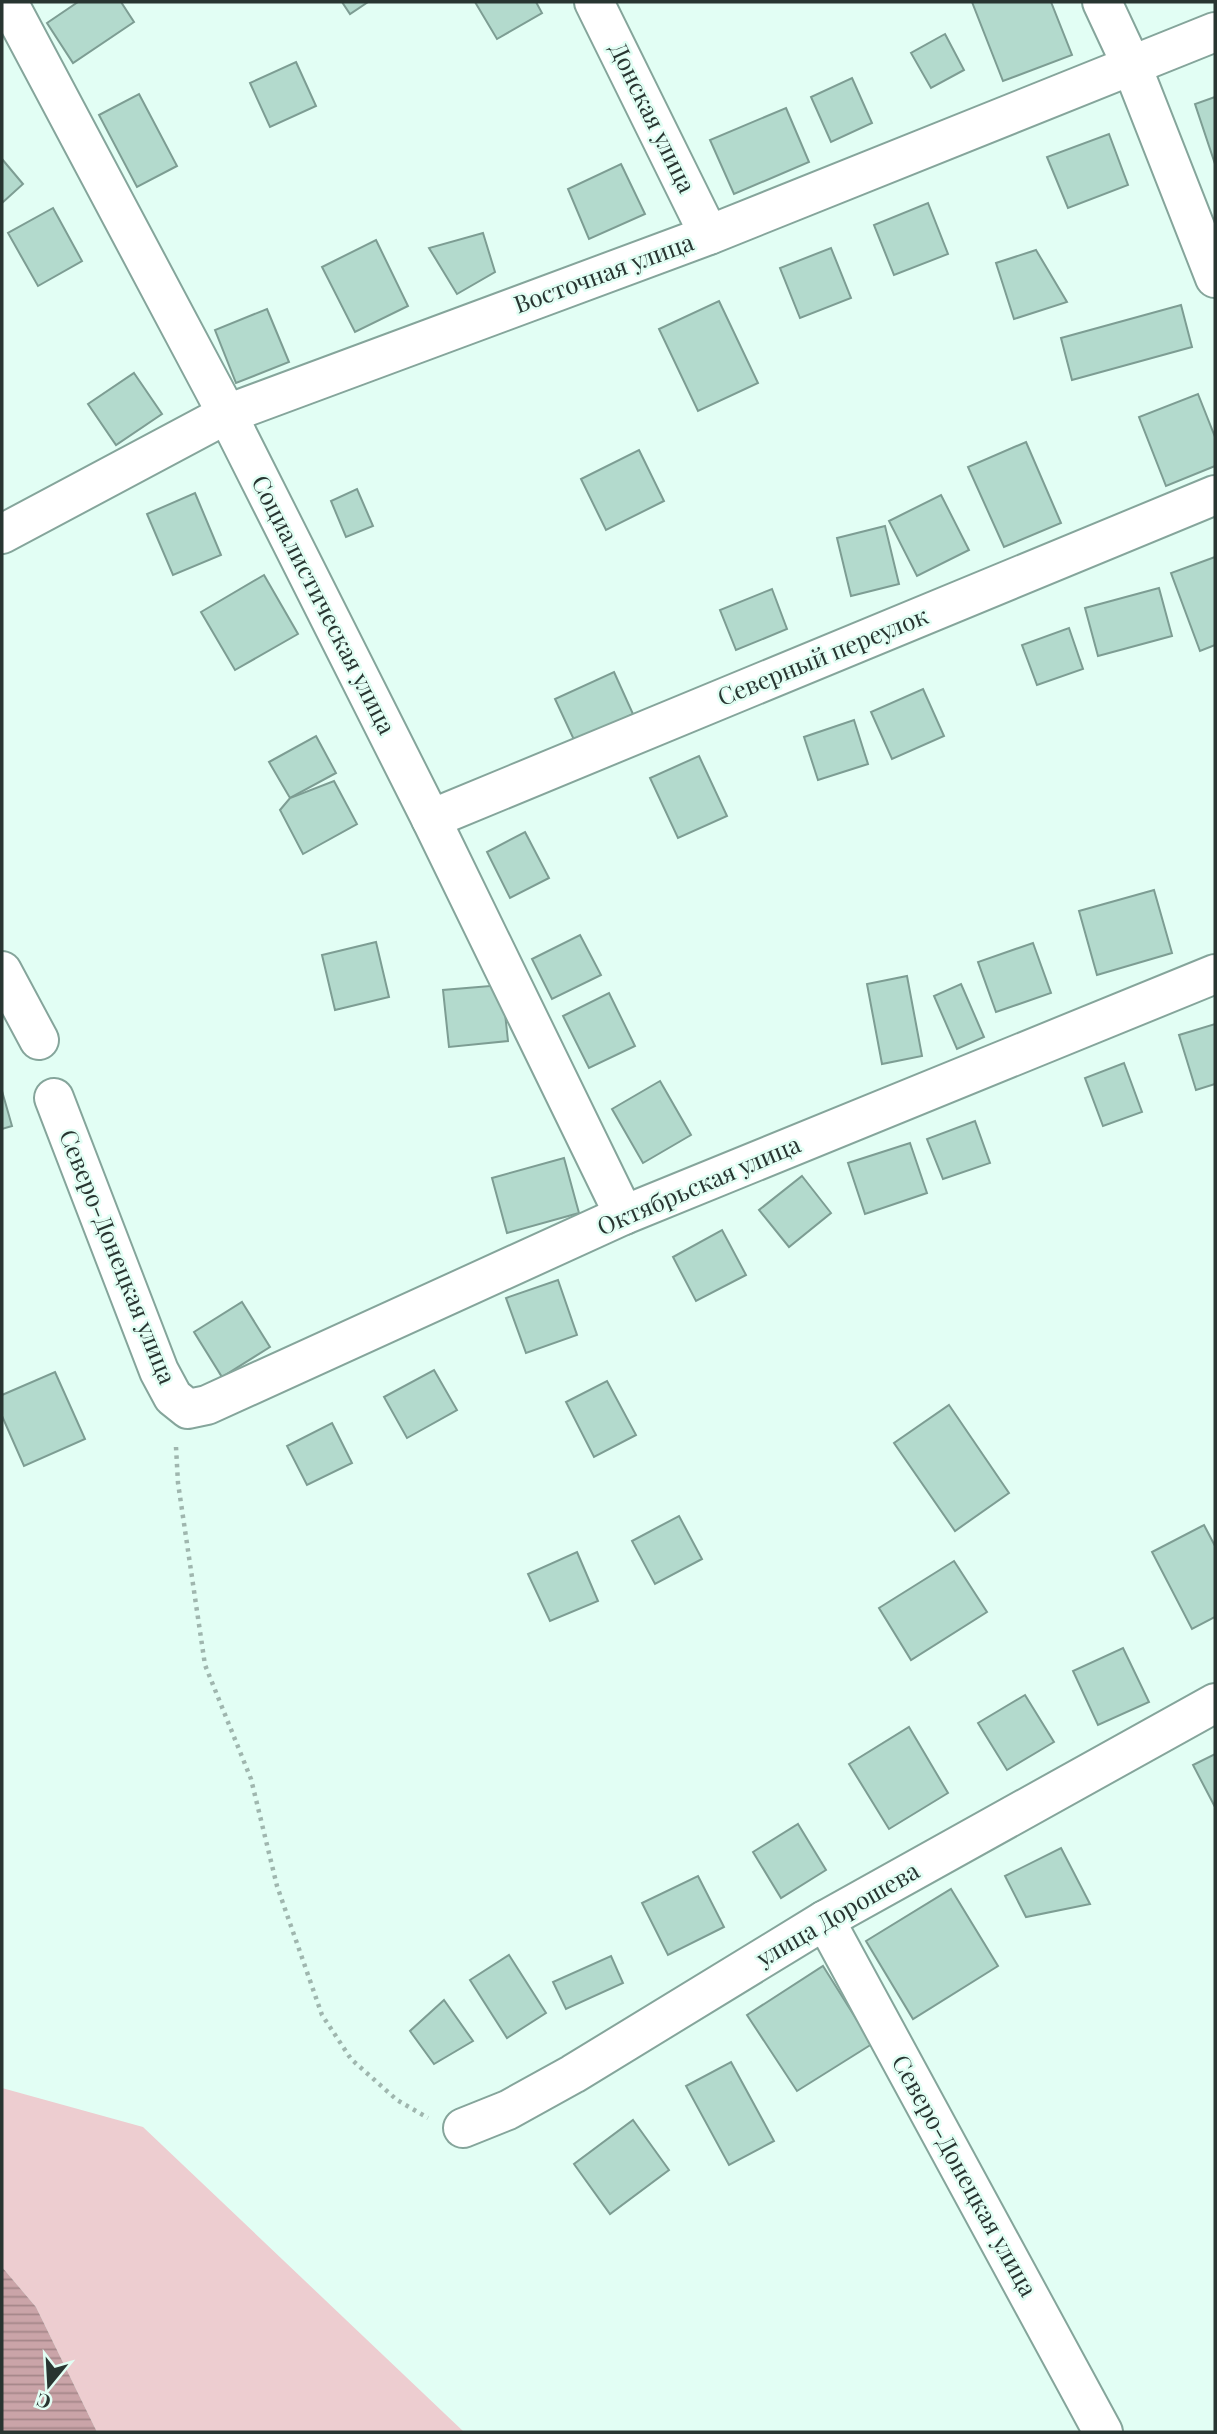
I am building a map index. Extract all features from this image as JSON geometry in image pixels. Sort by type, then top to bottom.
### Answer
[{"type":"street","name":"Социалистическая улица","points":[[8,2],[227,414],[431,819],[624,1215]]},
{"type":"street","name":"Донская улица","points":[[594,2],[709,234]]},
{"type":"street","points":[[1102,2],[1131,64],[1215,278]]},
{"type":"street","name":"Восточная улица","points":[[2,534],[227,414],[709,234],[1215,32]]},
{"type":"street","name":"Северный переулок","points":[[431,819],[1215,495]]},
{"type":"street","points":[[2,971],[39,1040]]},
{"type":"street","name":"Октябрьская улица","points":[[188,1409],[207,1405],[624,1215],[1215,974]]},
{"type":"street","name":"Северо-Донецкая улица","points":[[54,1098],[159,1371],[173,1397],[188,1409]]},
{"type":"street","name":"улица Дорошева","points":[[463,2128],[508,2110],[573,2074],[825,1920],[1215,1703]]},
{"type":"street","name":"Северо-Донецкая улица","points":[[825,1920],[1103,2432]]},
{"type":"path","points":[[188,1409],[176,1443],[177,1483],[205,1665],[251,1779],[277,1886],[322,2015],[351,2059],[397,2100],[421,2116],[463,2128]]},
{"type":"shaded area","points":[[2,2088],[143,2127],[464,2432],[97,2432],[36,2307],[2,2267]]},
{"type":"shaded area","points":[[2,2267],[36,2307],[97,2432],[2,2432]]},
{"type":"building","points":[[78,2],[121,2],[134,22],[73,63],[47,23]]},
{"type":"building","points":[[342,2],[368,2],[350,14]]},
{"type":"building","points":[[475,2],[536,2],[542,13],[497,39]]},
{"type":"building","points":[[972,2],[1051,2],[1072,55],[1003,81]]},
{"type":"building","points":[[945,34],[964,70],[931,88],[911,53]]},
{"type":"building","points":[[296,62],[316,106],[270,127],[250,83]]},
{"type":"building","points":[[852,78],[872,123],[831,142],[811,97]]},
{"type":"building","points":[[139,94],[177,166],[137,187],[99,115]]},
{"type":"building","points":[[1215,97],[1215,164],[1195,104]]},
{"type":"building","points":[[786,108],[809,162],[734,194],[710,140]]},
{"type":"building","points":[[1109,134],[1128,185],[1068,208],[1047,157]]},
{"type":"building","points":[[2,159],[23,184],[2,203]]},
{"type":"building","points":[[621,164],[645,214],[589,239],[568,189]]},
{"type":"building","points":[[928,203],[948,254],[894,275],[874,225]]},
{"type":"building","points":[[53,208],[82,261],[38,286],[8,233]]},
{"type":"building","points":[[483,233],[495,272],[457,294],[429,248]]},
{"type":"building","points":[[376,240],[408,306],[355,332],[322,267]]},
{"type":"building","points":[[831,248],[851,298],[800,318],[780,268]]},
{"type":"building","points":[[1036,250],[1067,302],[1014,319],[996,263]]},
{"type":"building","points":[[719,301],[758,383],[698,411],[659,329]]},
{"type":"building","points":[[1181,305],[1192,347],[1072,380],[1061,338]]},
{"type":"building","points":[[267,309],[289,362],[236,383],[215,330]]},
{"type":"building","points":[[134,373],[162,414],[116,445],[88,404]]},
{"type":"building","points":[[1198,394],[1215,437],[1215,466],[1166,486],[1139,417]]},
{"type":"building","points":[[1026,442],[1061,523],[1004,547],[968,467]]},
{"type":"building","points":[[639,450],[664,501],[606,530],[581,479]]},
{"type":"building","points":[[357,489],[373,526],[346,537],[331,501]]},
{"type":"building","points":[[195,493],[221,555],[173,575],[147,514]]},
{"type":"building","points":[[941,495],[969,550],[917,576],[889,521]]},
{"type":"building","points":[[885,526],[899,584],[851,596],[837,538]]},
{"type":"building","points":[[1215,557],[1215,645],[1200,651],[1171,573]]},
{"type":"building","points":[[264,575],[298,634],[235,670],[201,612]]},
{"type":"building","points":[[1159,588],[1172,636],[1098,656],[1085,608]]},
{"type":"building","points":[[772,589],[787,629],[736,650],[720,610]]},
{"type":"building","points":[[1069,628],[1083,669],[1037,685],[1022,645]]},
{"type":"building","points":[[614,672],[633,714],[575,742],[555,699]]},
{"type":"building","points":[[923,689],[944,736],[892,759],[871,712]]},
{"type":"building","points":[[854,720],[868,764],[818,780],[804,737]]},
{"type":"building","points":[[316,736],[336,773],[290,798],[269,762]]},
{"type":"building","points":[[699,756],[727,816],[678,838],[650,778]]},
{"type":"building","points":[[334,781],[357,824],[303,854],[280,810],[290,798]]},
{"type":"building","points":[[525,832],[549,878],[510,898],[487,852]]},
{"type":"building","points":[[1154,890],[1172,953],[1097,975],[1079,911]]},
{"type":"building","points":[[580,935],[601,975],[552,999],[532,959]]},
{"type":"building","points":[[376,942],[389,997],[335,1010],[322,955]]},
{"type":"building","points":[[1033,943],[1051,993],[996,1012],[978,962]]},
{"type":"building","points":[[907,976],[922,1056],[882,1064],[867,984]]},
{"type":"building","points":[[961,984],[984,1037],[957,1049],[934,996]]},
{"type":"building","points":[[502,985],[508,1041],[449,1047],[443,990]]},
{"type":"building","points":[[609,993],[635,1046],[589,1068],[563,1016]]},
{"type":"building","points":[[1215,1024],[1215,1084],[1196,1090],[1179,1035]]},
{"type":"building","points":[[1124,1063],[1142,1112],[1103,1126],[1085,1078]]},
{"type":"building","points":[[660,1081],[691,1135],[643,1163],[612,1109]]},
{"type":"building","points":[[2,1091],[12,1126],[2,1129]]},
{"type":"building","points":[[975,1121],[990,1163],[943,1179],[927,1139]]},
{"type":"building","points":[[910,1143],[927,1193],[865,1214],[848,1163]]},
{"type":"building","points":[[564,1158],[579,1213],[507,1233],[492,1178]]},
{"type":"building","points":[[802,1176],[831,1213],[789,1247],[759,1210]]},
{"type":"building","points":[[722,1230],[746,1275],[696,1301],[673,1257]]},
{"type":"building","points":[[558,1280],[577,1335],[526,1353],[506,1298]]},
{"type":"building","points":[[242,1302],[270,1347],[222,1377],[194,1332]]},
{"type":"building","points":[[434,1370],[457,1410],[407,1438],[384,1397]]},
{"type":"building","points":[[55,1372],[85,1439],[24,1466],[2,1416],[2,1395]]},
{"type":"building","points":[[607,1381],[636,1435],[594,1457],[566,1402]]},
{"type":"building","points":[[949,1405],[1009,1493],[955,1531],[894,1443]]},
{"type":"building","points":[[332,1423],[352,1463],[307,1485],[287,1446]]},
{"type":"building","points":[[679,1516],[702,1559],[655,1584],[632,1541]]},
{"type":"building","points":[[1204,1525],[1215,1546],[1215,1617],[1192,1629],[1152,1552]]},
{"type":"building","points":[[577,1552],[598,1601],[550,1621],[528,1574]]},
{"type":"building","points":[[954,1561],[987,1612],[911,1660],[879,1608]]},
{"type":"building","points":[[1123,1648],[1149,1702],[1098,1725],[1073,1671]]},
{"type":"building","points":[[1025,1695],[1054,1742],[1007,1770],[978,1723]]},
{"type":"building","points":[[909,1727],[948,1793],[889,1829],[849,1764]]},
{"type":"building","points":[[1215,1754],[1215,1807],[1193,1765]]},
{"type":"building","points":[[798,1824],[826,1870],[781,1898],[753,1852]]},
{"type":"building","points":[[1061,1848],[1090,1904],[1026,1917],[1005,1876]]},
{"type":"building","points":[[698,1876],[724,1927],[668,1955],[642,1903]]},
{"type":"building","points":[[951,1889],[998,1966],[913,2019],[866,1941]]},
{"type":"building","points":[[509,1955],[546,2013],[507,2038],[470,1980]]},
{"type":"building","points":[[611,1956],[623,1983],[566,2009],[553,1982]]},
{"type":"building","points":[[823,1966],[872,2044],[797,2091],[747,2015]]},
{"type":"building","points":[[444,2000],[473,2041],[434,2064],[410,2031]]},
{"type":"building","points":[[731,2062],[774,2141],[729,2165],[686,2086]]},
{"type":"building","points":[[633,2120],[669,2170],[610,2214],[574,2164]]}]
